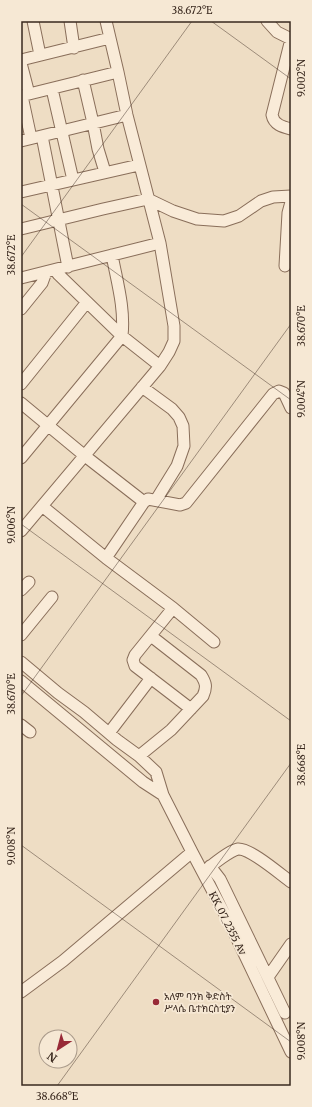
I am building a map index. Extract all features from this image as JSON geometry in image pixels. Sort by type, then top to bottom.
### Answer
[{"type":"street","points":[[33,21],[40,55]]},
{"type":"street","points":[[70,21],[74,48]]},
{"type":"street","points":[[21,531],[160,366],[170,352],[174,340],[174,326],[160,243],[139,165],[106,21]]},
{"type":"street","points":[[267,21],[277,32],[291,39],[272,115],[273,120],[276,123],[291,129]]},
{"type":"street","points":[[68,267],[52,185],[32,138],[24,95],[21,62],[40,55],[74,48],[110,38]]},
{"type":"street","points":[[24,95],[118,72]]},
{"type":"street","points":[[83,80],[98,149],[105,172]]},
{"type":"street","points":[[52,89],[73,180]]},
{"type":"street","points":[[32,138],[127,115]]},
{"type":"street","points":[[22,190],[52,185],[139,165]]},
{"type":"street","points":[[21,229],[148,199],[173,211],[197,219],[224,221],[239,216],[261,201],[273,197],[291,196]]},
{"type":"street","points":[[285,266],[288,213],[291,202]]},
{"type":"street","points":[[21,278],[160,243]]},
{"type":"street","points":[[21,458],[122,336],[124,323],[123,309],[112,256]]},
{"type":"street","points":[[51,271],[58,274],[122,336],[160,366]]},
{"type":"street","points":[[21,309],[51,271]]},
{"type":"street","points":[[21,384],[87,302]]},
{"type":"street","points":[[142,387],[172,409],[179,417],[183,426],[184,446],[177,466],[156,500]]},
{"type":"street","points":[[106,558],[144,502],[148,499],[180,505],[186,503],[273,394],[279,391],[284,393],[291,408]]},
{"type":"street","points":[[21,403],[144,502]]},
{"type":"street","points":[[42,506],[214,642]]},
{"type":"street","points":[[21,590],[29,582]]},
{"type":"street","points":[[21,635],[52,597]]},
{"type":"street","points":[[172,608],[135,655],[133,660],[135,666],[191,709]]},
{"type":"street","points":[[139,756],[171,730],[203,696],[206,690],[206,682],[201,675],[151,636]]},
{"type":"street","name":"KK_07_2355 Av","points":[[21,662],[139,756],[156,772],[163,795],[192,852],[206,869],[229,922],[291,1052]]},
{"type":"street","points":[[109,733],[151,678]]},
{"type":"street","points":[[21,681],[143,782],[163,795]]},
{"type":"street","points":[[21,724],[30,732]]},
{"type":"street","points":[[276,1020],[288,1011],[268,978],[220,879],[206,869],[238,849],[251,852],[291,882]]},
{"type":"street","points":[[21,992],[63,961],[192,852]]},
{"type":"street","points":[[268,978],[291,944]]},
{"type":"place","name":"አለም ባንክ ቅድስት ሥላሴ ቤተክርስቲያን","points":[[156,1002]]}]
